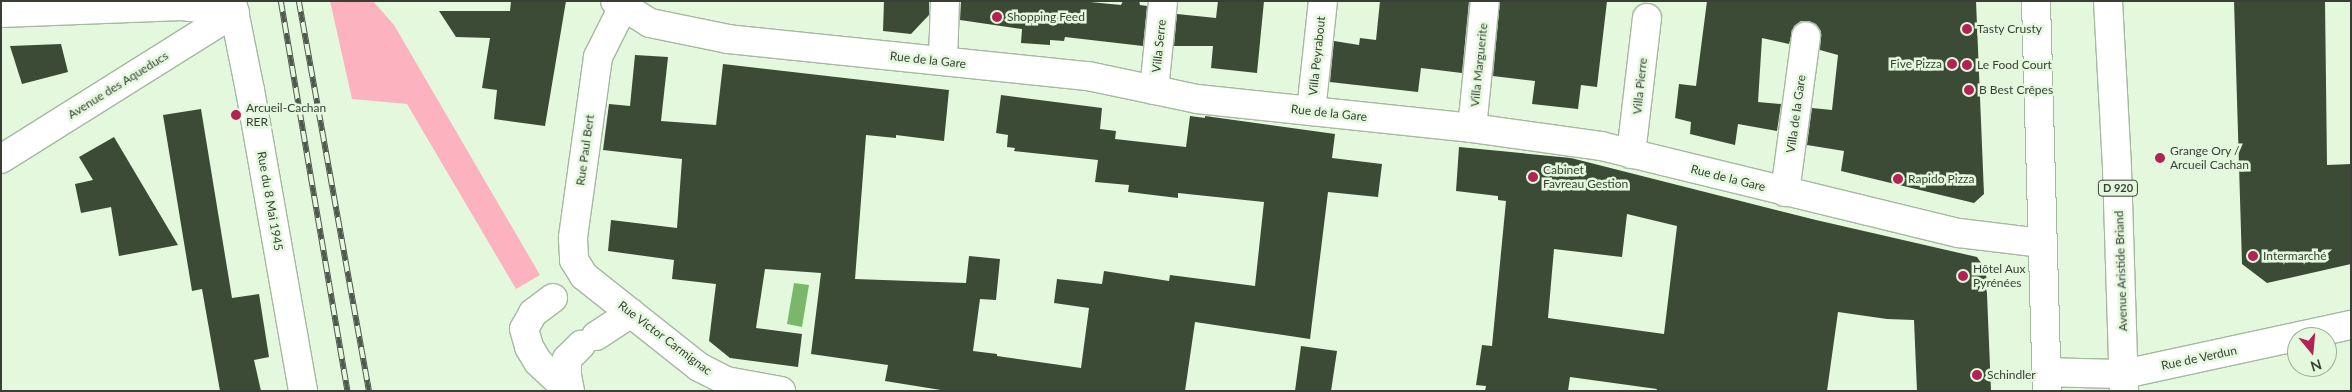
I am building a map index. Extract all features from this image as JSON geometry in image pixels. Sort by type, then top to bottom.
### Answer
[{"type":"street","points":[[944,61],[945,1]]},
{"type":"street","name":"Villa Serre","points":[[1154,90],[1163,1]]},
{"type":"street","name":"Villa Peyrabout","points":[[1311,111],[1323,1]]},
{"type":"street","name":"Villa Marguerite","points":[[1472,128],[1485,1]]},
{"type":"street","points":[[2036,1],[2046,381]]},
{"type":"street","name":"Avenue Aristide Briand","points":[[2108,1],[2124,383]]},
{"type":"street","name":"Rue de la Gare","points":[[619,4],[650,23],[728,39],[1088,76],[1197,99],[1472,128],[1601,146],[1785,192],[1959,232],[2042,243]]},
{"type":"street","name":"Rue Paul Bert","points":[[568,287],[574,260],[573,244],[598,57],[619,4]]},
{"type":"street","points":[[1,13],[182,6],[233,7]]},
{"type":"street","name":"Avenue des Aqueducs","points":[[1,159],[233,7]]},
{"type":"street","name":"Rue du 8 Mai 1945","points":[[233,7],[304,391]]},
{"type":"street","name":"Villa Pierre","points":[[1631,154],[1647,18]]},
{"type":"street","name":"Villa de la Gare","points":[[1785,192],[1806,36]]},
{"type":"street","points":[[568,287],[539,307],[524,329],[525,338],[546,371],[570,391]]},
{"type":"street","name":"Rue Victor Carmignac","points":[[568,287],[631,313],[711,374],[741,384],[782,391]]},
{"type":"street","points":[[570,391],[567,375],[568,359],[588,340],[631,313]]},
{"type":"street","name":"Rue de Verdun","points":[[2046,381],[2124,383],[2351,325]]},
{"type":"shaded area","points":[[330,1],[373,1],[394,25],[540,275],[516,289],[407,104],[352,99]]},
{"type":"shaded area","points":[[794,283],[809,285],[802,327],[787,324]]},
{"type":"building","points":[[511,1],[566,1],[545,126],[494,119],[497,90],[482,88],[490,38],[456,37],[439,11],[510,11]]},
{"type":"building","points":[[884,1],[929,1],[929,15],[911,34],[883,31]]},
{"type":"building","points":[[961,1],[1080,1],[1121,5],[1123,1],[1139,1],[1140,5],[1147,6],[1143,46],[1065,37],[1064,41],[1050,40],[1050,45],[1021,43],[1022,29],[960,20]]},
{"type":"building","points":[[1218,1],[1264,1],[1257,73],[1211,68],[1213,46],[1174,46],[1177,14],[1216,18]]},
{"type":"building","points":[[1380,1],[1469,1],[1462,73],[1421,68],[1418,92],[1330,82],[1334,41],[1359,45],[1360,38],[1376,40]]},
{"type":"building","points":[[1500,1],[1607,1],[1597,87],[1581,85],[1578,109],[1532,104],[1535,81],[1493,76]]},
{"type":"building","points":[[1707,1],[1976,1],[1984,194],[1974,203],[1841,171],[1844,151],[1807,145],[1812,108],[1832,110],[1838,55],[1820,50],[1821,31],[1816,24],[1809,21],[1801,21],[1794,26],[1789,44],[1762,38],[1758,102],[1781,104],[1777,131],[1738,124],[1735,145],[1690,134],[1691,122],[1675,118],[1679,84],[1696,86]]},
{"type":"building","points":[[2234,1],[2325,1],[2327,165],[2351,164],[2351,264],[2267,283],[2242,264]]},
{"type":"building","points":[[61,44],[68,72],[22,84],[10,46]]},
{"type":"building","points":[[635,55],[668,57],[661,121],[716,125],[723,64],[949,90],[944,141],[896,135],[896,138],[866,135],[855,279],[966,283],[969,256],[1000,259],[996,300],[980,299],[973,351],[997,354],[997,356],[1081,368],[1089,308],[1054,303],[1057,279],[1102,284],[1104,271],[1169,281],[1170,275],[1255,286],[1264,202],[1178,193],[1178,198],[1128,192],[1129,185],[1095,182],[1098,160],[1014,151],[1015,148],[1007,147],[1008,135],[996,133],[1001,95],[1102,108],[1100,129],[1116,131],[1115,139],[1186,147],[1190,116],[1205,118],[1205,116],[1335,134],[1332,158],[1382,164],[1378,197],[1328,192],[1310,339],[1195,322],[1185,391],[947,391],[885,381],[888,365],[811,354],[821,273],[765,269],[756,328],[802,334],[798,367],[730,358],[709,341],[716,284],[672,279],[674,260],[608,251],[611,220],[677,228],[682,159],[603,150],[609,104],[630,106]]},
{"type":"building","points":[[201,109],[232,298],[259,294],[269,357],[254,360],[261,391],[220,391],[202,289],[192,291],[163,115]]},
{"type":"building","points":[[114,137],[178,245],[119,256],[111,207],[81,213],[75,184],[93,180],[79,157]]},
{"type":"building","points":[[1459,147],[1571,158],[1816,220],[1977,257],[1986,270],[1991,391],[1917,391],[1914,320],[1887,319],[1838,312],[1827,391],[1656,391],[1657,389],[1570,377],[1568,391],[1485,391],[1486,386],[1476,385],[1482,345],[1492,346],[1506,201],[1498,200],[1498,196],[1456,191]],"holes":[[[1627,214],[1677,226],[1664,334],[1548,318],[1554,249],[1622,257]]]},
{"type":"building","points":[[1301,346],[1337,351],[1331,391],[1295,391]]},
{"type":"railway","points":[[281,1],[348,391]]},
{"type":"railway","points":[[299,1],[369,391]]},
{"type":"place","name":"Shopping Feed","points":[[997,17]]},
{"type":"place","name":"Tasty Crusty","points":[[1967,29]]},
{"type":"place","name":"Five Pizza","points":[[1952,64]]},
{"type":"place","name":"Le Food Court","points":[[1967,65]]},
{"type":"place","name":"B Best Crêpes","points":[[1969,90]]},
{"type":"place","name":"Arcueil-Cachan RER","points":[[236,115]]},
{"type":"place","name":"Grange Ory / Arcueil Cachan","points":[[2160,158]]},
{"type":"place","name":"Cabinet Favreau Gestion","points":[[1533,177]]},
{"type":"place","name":"Rapido Pizza","points":[[1898,179]]},
{"type":"place","name":"Intermarché","points":[[2253,256]]},
{"type":"place","name":"Hôtel Aux Pyrénées","points":[[1963,276]]},
{"type":"place","name":"Schindler","points":[[1977,375]]}]
